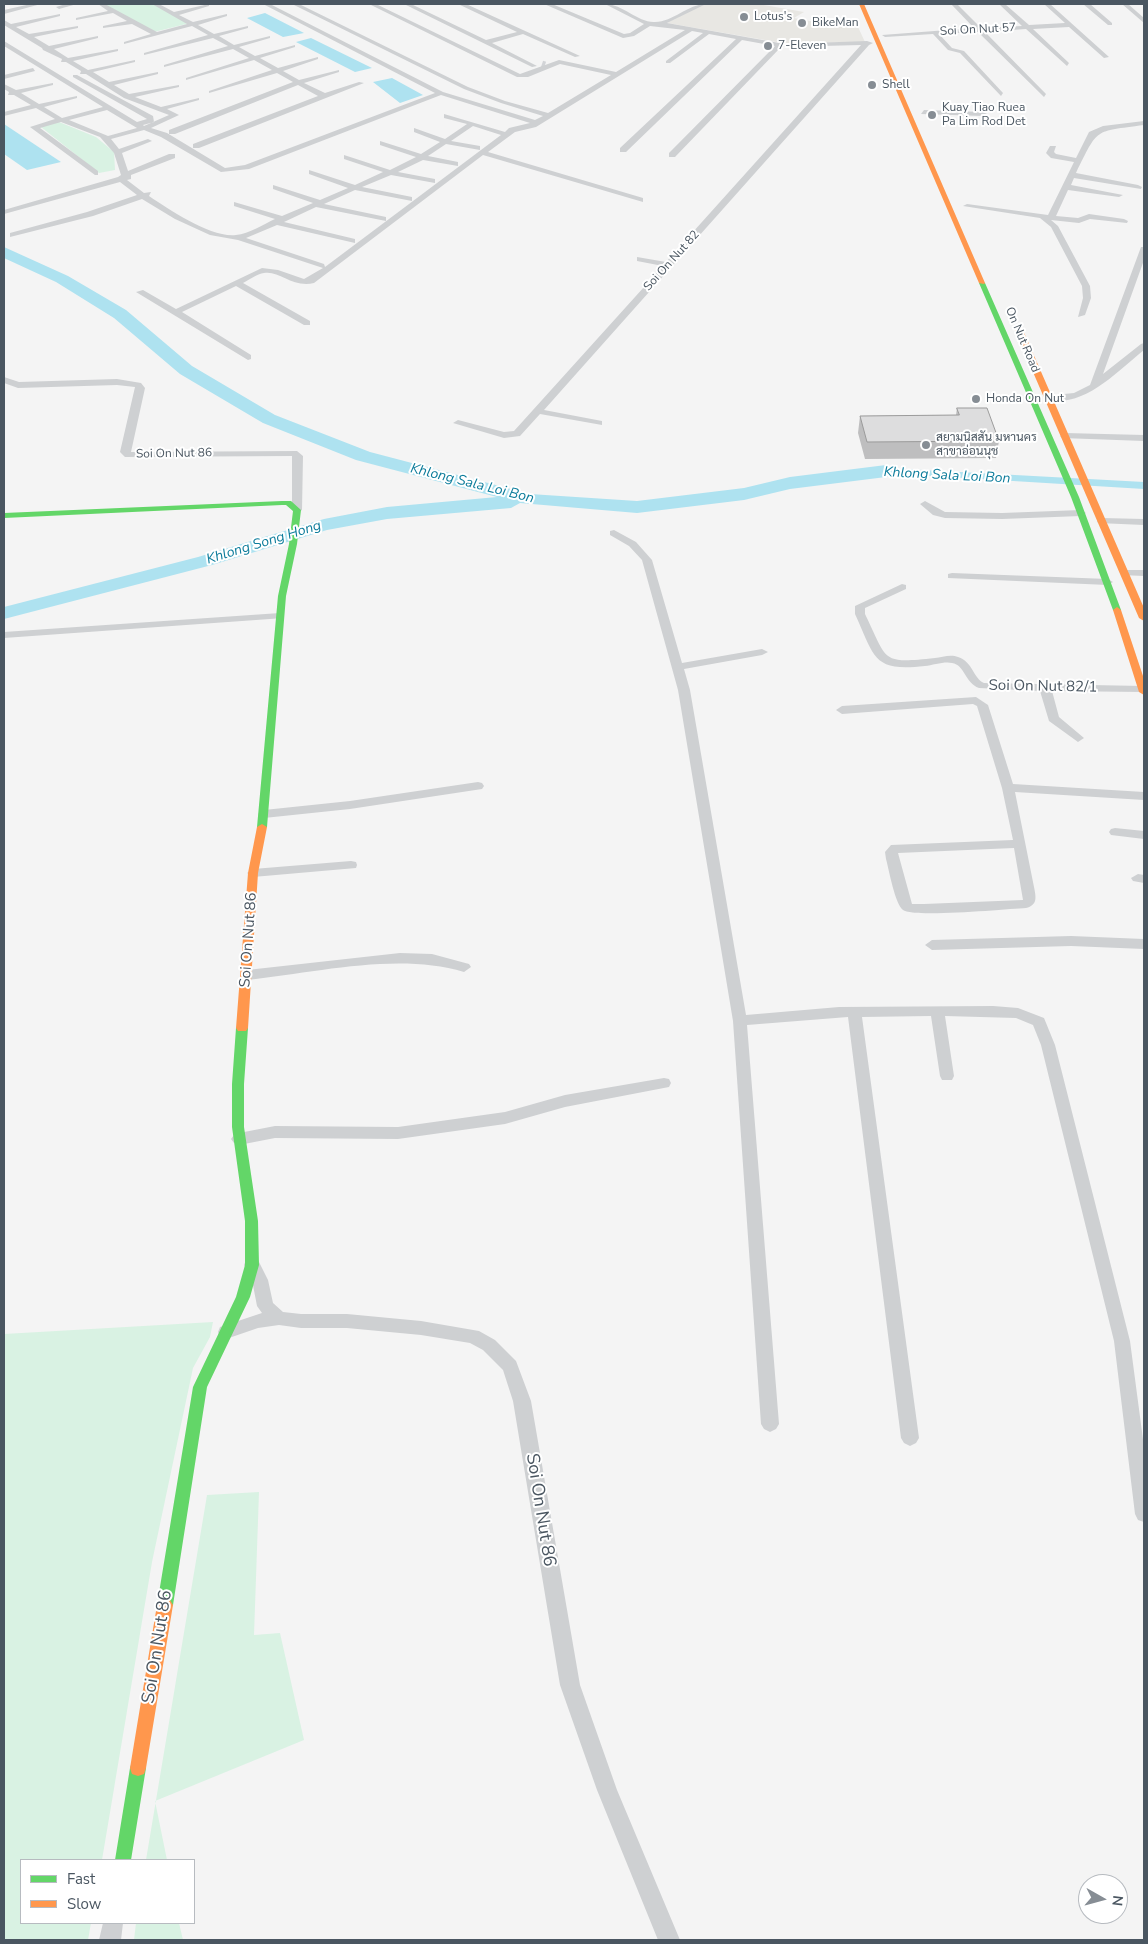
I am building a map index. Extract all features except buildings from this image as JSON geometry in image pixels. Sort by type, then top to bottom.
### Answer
[{"type":"main road","name":"On Nut Road","points":[[862,4],[876,40],[945,185],[1061,469],[1075,498],[1108,582],[1144,691]]},
{"type":"main road","name":"On Nut Road","points":[[873,4],[876,40],[898,61]]},
{"type":"main road","points":[[960,192],[972,218]]},
{"type":"main road","name":"On Nut Road","points":[[1014,317],[1065,436],[1082,468],[1102,521],[1144,618]]},
{"type":"main road","points":[[4,515],[282,502],[288,503],[297,510]]},
{"type":"main road","name":"Soi On Nut 86","points":[[123,1859],[200,1387],[207,1366],[226,1332],[240,1300],[252,1265],[252,1238],[239,1140],[238,1088],[253,873],[264,814],[282,596],[293,544],[297,510]]},
{"type":"street","points":[[4,12],[38,4]]},
{"type":"street","points":[[59,7],[74,4]]},
{"type":"street","points":[[101,4],[135,20],[156,34]]},
{"type":"street","points":[[155,4],[324,96]]},
{"type":"street","points":[[266,4],[441,93],[536,123]]},
{"type":"street","points":[[295,4],[466,88],[503,102],[553,113]]},
{"type":"street","points":[[372,4],[519,76],[526,76],[541,66]]},
{"type":"street","points":[[407,4],[523,59],[524,62],[541,66],[566,62],[616,74]]},
{"type":"street","points":[[462,4],[576,56]]},
{"type":"street","points":[[547,4],[623,36],[632,35],[649,24]]},
{"type":"street","points":[[608,4],[649,24]]},
{"type":"street","points":[[660,24],[703,4]]},
{"type":"street","points":[[954,4],[1044,95]]},
{"type":"street","points":[[1002,4],[1067,64]]},
{"type":"street","points":[[1047,4],[1106,58]]},
{"type":"street","points":[[1086,4],[1110,24]]},
{"type":"street","points":[[1125,4],[1144,21]]},
{"type":"street","points":[[174,14],[207,5]]},
{"type":"street","points":[[18,39],[114,11]]},
{"type":"street","points":[[7,24],[58,15]]},
{"type":"street","points":[[126,42],[225,16]]},
{"type":"street","points":[[105,27],[135,20]]},
{"type":"street","points":[[7,24],[130,97],[175,115],[145,128],[105,137]]},
{"type":"street","name":"Soi On Nut 57","points":[[649,24],[660,24],[800,47],[934,32],[1071,25]]},
{"type":"street","points":[[146,54],[246,27]]},
{"type":"street","points":[[176,312],[262,270],[269,270],[297,282],[311,281],[479,150],[512,130],[536,123],[691,29]]},
{"type":"street","points":[[4,31],[94,88],[150,118],[148,122],[105,137]]},
{"type":"street","points":[[487,42],[523,32]]},
{"type":"street","points":[[668,62],[708,32]]},
{"type":"street","points":[[934,32],[948,47],[962,52],[1001,94]]},
{"type":"street","points":[[37,52],[96,37]]},
{"type":"street","points":[[166,66],[268,37]]},
{"type":"street","points":[[624,150],[741,38]]},
{"type":"street","name":"Soi On Nut 82","points":[[458,424],[510,436],[517,434],[669,264],[876,40]]},
{"type":"street","points":[[4,43],[136,125],[164,135],[224,170],[246,167],[441,93]]},
{"type":"street","points":[[672,155],[780,45]]},
{"type":"street","points":[[188,79],[293,46]]},
{"type":"street","points":[[52,61],[68,60],[116,50]]},
{"type":"street","points":[[211,92],[316,58]]},
{"type":"street","points":[[68,72],[87,72],[133,61]]},
{"type":"street","points":[[4,77],[34,70]]},
{"type":"street","points":[[172,132],[299,82],[337,71]]},
{"type":"street","points":[[94,88],[156,73]]},
{"type":"street","points":[[196,146],[362,83]]},
{"type":"street","points":[[4,95],[51,84]]},
{"type":"street","points":[[4,86],[61,120],[105,137],[118,152],[125,177],[145,195],[221,238],[239,238],[321,266]]},
{"type":"street","points":[[116,100],[177,86]]},
{"type":"street","points":[[4,114],[75,97]]},
{"type":"street","points":[[160,110],[197,99]]},
{"type":"street","points":[[95,173],[34,128],[104,110]]},
{"type":"street","points":[[924,112],[983,114]]},
{"type":"street","points":[[447,116],[502,133]]},
{"type":"street","points":[[1051,217],[1095,130],[1144,123]]},
{"type":"street","points":[[239,238],[422,157],[472,124]]},
{"type":"street","points":[[417,130],[446,142],[479,150],[640,200]]},
{"type":"street","points":[[118,152],[148,141]]},
{"type":"street","points":[[383,143],[422,157],[455,164]]},
{"type":"street","points":[[1053,148],[1050,153],[1054,156],[1079,160]]},
{"type":"street","points":[[4,212],[125,177],[172,156]]},
{"type":"street","points":[[347,157],[389,172],[432,181]]},
{"type":"street","points":[[312,172],[354,187],[409,199]]},
{"type":"street","points":[[1072,174],[1138,187]]},
{"type":"street","points":[[1067,186],[1119,195]]},
{"type":"street","points":[[276,187],[318,204],[383,219]]},
{"type":"street","points":[[13,235],[90,214],[145,195]]},
{"type":"street","points":[[237,204],[279,221],[352,241]]},
{"type":"street","points":[[967,206],[1079,221],[1089,216],[1124,221]]},
{"type":"street","points":[[1042,216],[1054,226],[1086,286],[1087,298],[1081,314]]},
{"type":"street","points":[[1093,388],[1141,266],[1144,249]]},
{"type":"street","points":[[640,259],[669,264]]},
{"type":"street","points":[[237,283],[306,323]]},
{"type":"street","points":[[140,292],[248,357]]},
{"type":"street","points":[[1048,398],[1075,396],[1093,388],[1144,346]]},
{"type":"street","name":"Soi On Nut 86","points":[[4,380],[18,385],[118,382],[138,385],[140,388],[125,452],[128,454],[294,453],[298,456],[297,510]]},
{"type":"street","points":[[537,411],[599,423]]},
{"type":"street","points":[[1065,436],[1144,438]]},
{"type":"street","points":[[926,504],[937,513],[946,515],[1014,516],[1081,513]]},
{"type":"street","points":[[1102,521],[1144,522]]},
{"type":"street","points":[[614,533],[632,543],[642,552],[646,560],[684,690],[740,1020],[770,1424]]},
{"type":"street","points":[[1125,573],[1144,573]]},
{"type":"street","points":[[952,576],[1108,582]]},
{"type":"street","name":"Soi On Nut 82/1","points":[[902,587],[860,606],[860,614],[881,658],[892,664],[902,665],[954,658],[965,665],[975,683],[983,686],[1144,691]]},
{"type":"street","points":[[4,635],[280,616]]},
{"type":"street","points":[[677,667],[762,652]]},
{"type":"street","points":[[1045,687],[1053,718],[1078,738]]},
{"type":"street","points":[[842,710],[976,700],[982,705],[1008,788],[1019,844],[1030,901],[1026,904],[911,909],[906,906],[892,859],[891,852],[896,848],[1019,844]]},
{"type":"street","points":[[264,814],[478,786]]},
{"type":"street","points":[[1008,788],[1144,796]]},
{"type":"street","points":[[1115,832],[1144,835]]},
{"type":"street","points":[[253,873],[351,864]]},
{"type":"street","points":[[932,945],[1071,941],[1144,944]]},
{"type":"street","points":[[247,975],[394,958],[428,957],[445,960],[464,967]]},
{"type":"street","points":[[740,1020],[854,1012],[937,1012],[1018,1013],[1039,1022],[1050,1055],[1122,1341],[1144,1514]]},
{"type":"street","points":[[854,1012],[910,1438]]},
{"type":"street","points":[[937,1012],[947,1076]]},
{"type":"street","points":[[239,1140],[275,1132],[398,1133],[519,1115],[565,1101],[664,1083]]},
{"type":"street","name":"Soi On Nut 86","points":[[252,1265],[260,1280],[265,1306],[279,1318],[301,1321],[348,1321],[412,1327],[473,1336],[489,1345],[510,1366],[522,1401],[570,1685],[607,1790],[670,1940]]},
{"type":"street","points":[[226,1332],[258,1321],[279,1318]]},
{"type":"street","points":[[110,1940],[113,1924]]},
{"type":"shaded area","points":[[703,4],[758,4],[804,12],[794,18],[842,27],[858,27],[865,42],[788,44],[667,23]]},
{"type":"green space","points":[[104,4],[153,4],[190,23],[154,32]]},
{"type":"green space","points":[[59,122],[96,137],[114,152],[115,170],[99,173],[41,127]]},
{"type":"green space","points":[[213,1322],[210,1337],[193,1368],[152,1562],[102,1859],[20,1859],[20,1924],[91,1924],[88,1940],[4,1940],[4,1334]]},
{"type":"green space","points":[[259,1492],[254,1635],[280,1633],[304,1740],[156,1801],[207,1495]]},
{"type":"green space","points":[[155,1803],[167,1859],[146,1859]]},
{"type":"green space","points":[[136,1924],[179,1924],[183,1940],[134,1940]]},
{"type":"water","points":[[265,13],[304,33],[283,37],[247,18]]},
{"type":"water","points":[[311,38],[372,68],[355,72],[296,42]]},
{"type":"water","points":[[392,78],[423,95],[400,103],[373,82]]},
{"type":"water","points":[[4,124],[61,162],[27,170],[4,154]]},
{"type":"waterway","name":"Khlong Sala Loi Bon","points":[[4,252],[62,279],[120,314],[186,370],[269,419],[363,456],[529,500],[637,507],[744,494],[790,483],[886,471]]},
{"type":"waterway","name":"Khlong Sala Loi Bon","points":[[886,471],[1144,486]]},
{"type":"waterway","name":"Khlong Song Hong","points":[[4,613],[205,561],[324,525],[387,513],[511,502]]},
{"type":"traffic: fast","points":[[982,283],[1075,497],[1117,610]]},
{"type":"traffic: fast","points":[[4,515],[282,503],[288,503],[297,510],[293,544],[282,596],[262,827]]},
{"type":"traffic: fast","points":[[165,1605],[200,1387],[243,1297],[252,1265],[253,1237],[238,1127],[238,1084],[242,1028]]},
{"type":"traffic: fast","points":[[123,1859],[138,1768]]},
{"type":"traffic: slow","points":[[861,4],[982,283]]},
{"type":"traffic: slow","points":[[1018,328],[1144,618]]},
{"type":"traffic: slow","points":[[1117,610],[1144,692]]},
{"type":"traffic: slow","points":[[242,1028],[253,873],[262,827]]},
{"type":"traffic: slow","points":[[138,1768],[165,1605]]},
{"type":"place","name":"Lotus's","points":[[744,17]]},
{"type":"place","name":"BikeMan","points":[[802,23]]},
{"type":"place","name":"7-Eleven","points":[[768,46]]},
{"type":"place","name":"Shell","points":[[872,85]]},
{"type":"place","name":"Kuay Tiao Ruea Pa Lim Rod Det","points":[[932,115]]},
{"type":"place","name":"Honda On Nut","points":[[976,399]]},
{"type":"place","name":"สยามนิสสัน มหานคร สาขาอ่อนนุช","points":[[926,445]]}]
